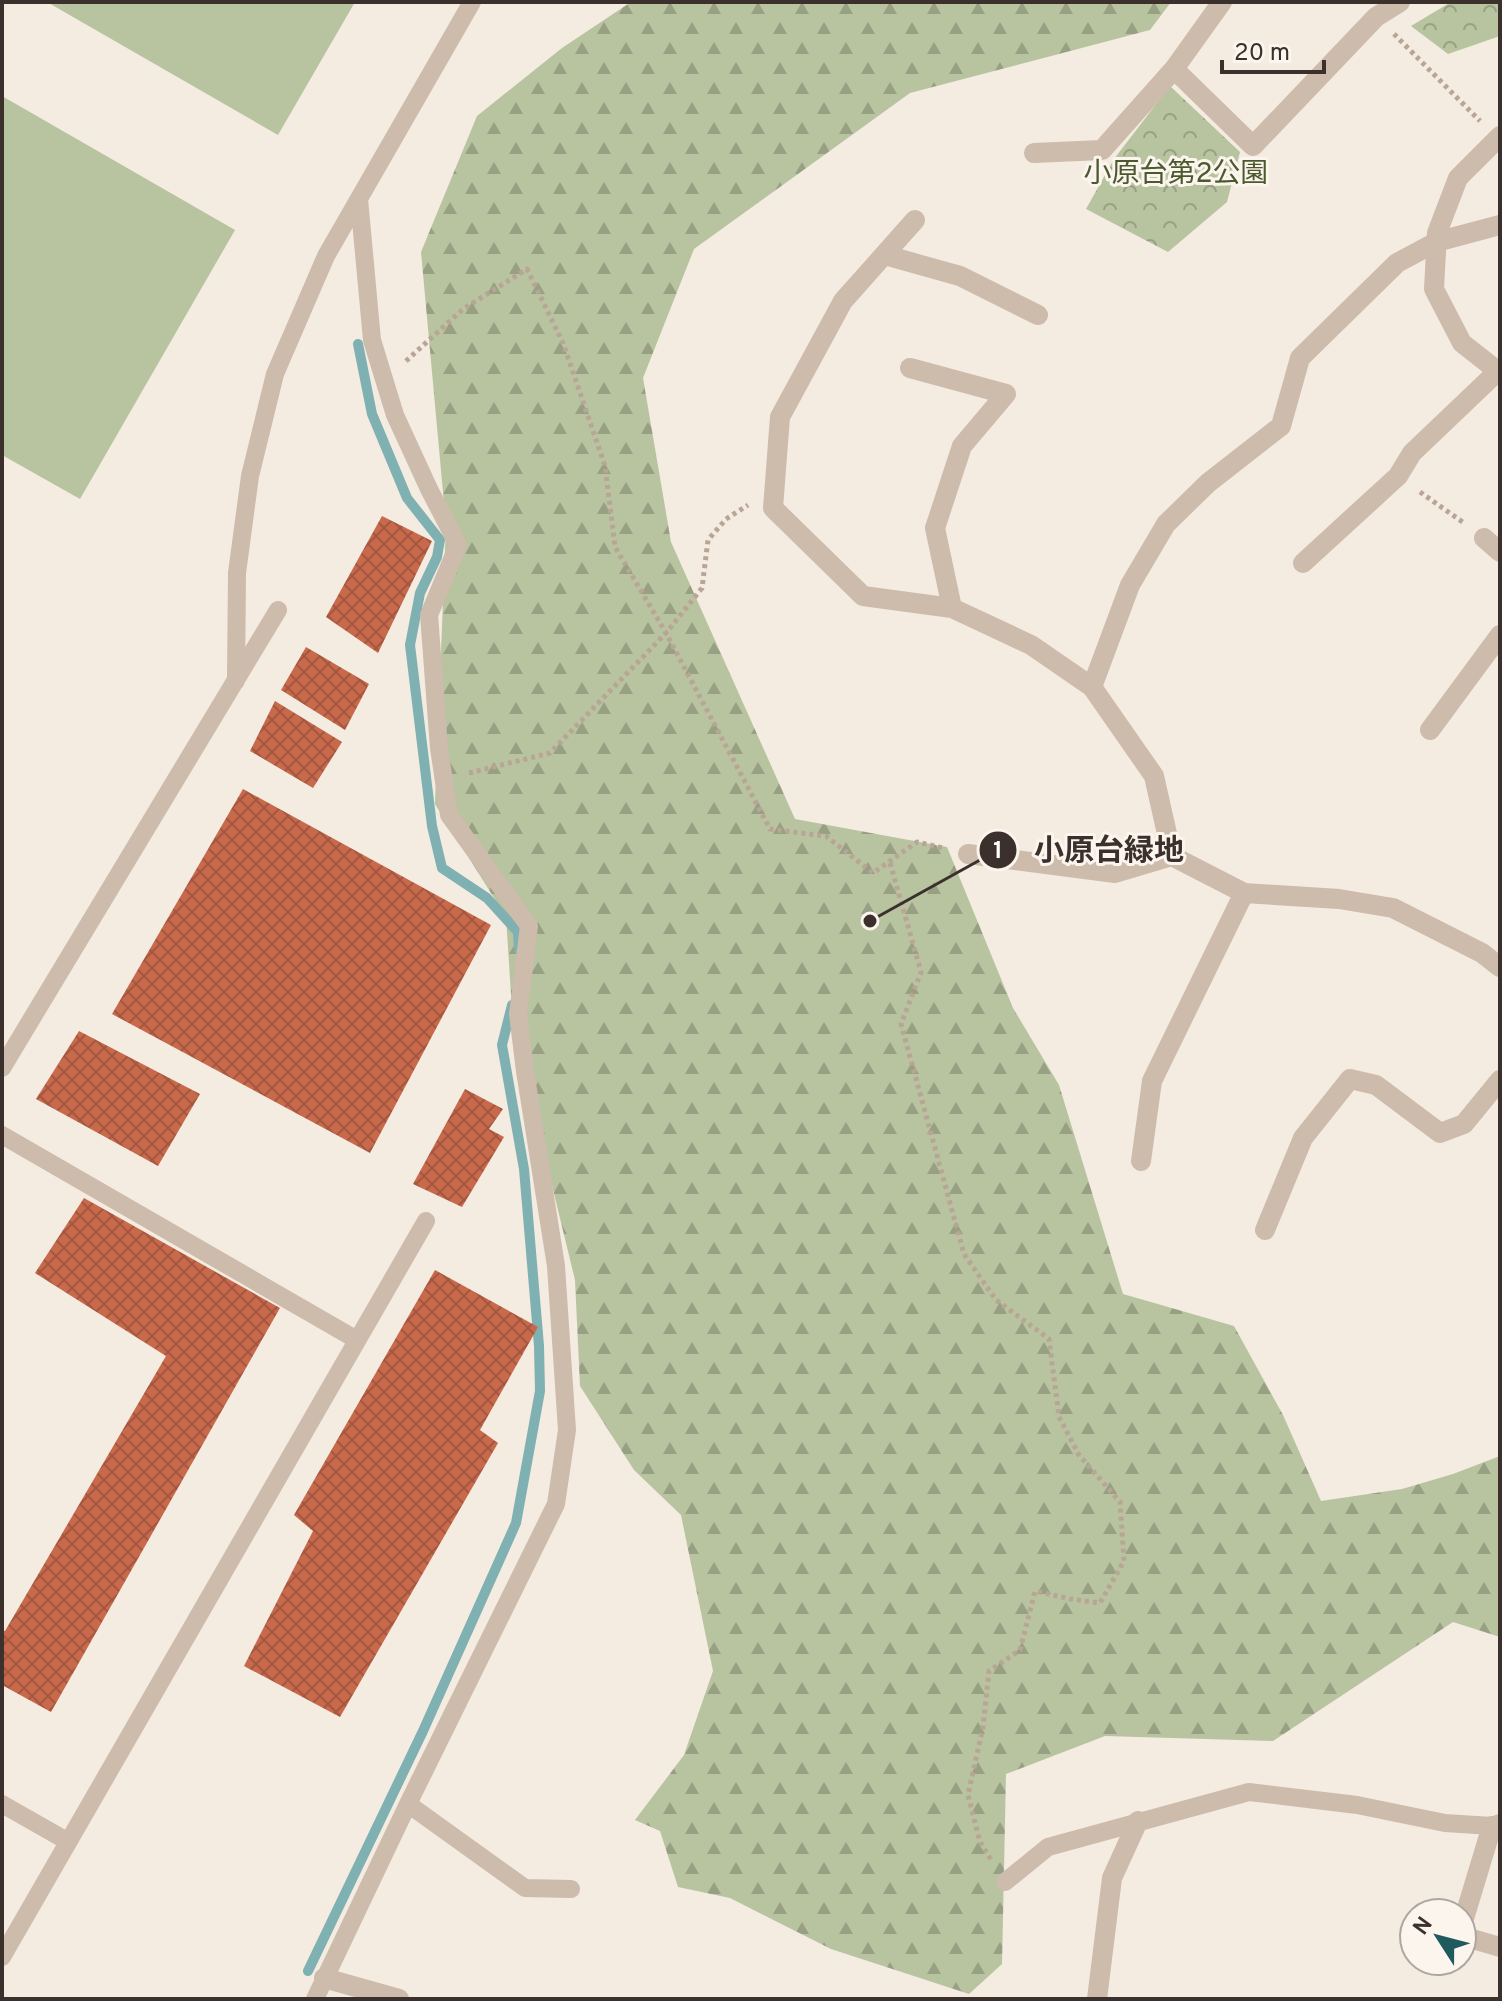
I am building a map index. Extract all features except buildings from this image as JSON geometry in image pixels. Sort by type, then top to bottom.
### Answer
[{"type":"street","points":[[1034,153],[1102,150],[1174,69],[1222,2]]},
{"type":"street","points":[[1174,69],[1253,146],[1376,17],[1400,2]]},
{"type":"street","points":[[1303,563],[1398,476],[1412,453],[1499,373],[1462,343],[1434,289],[1437,233],[1458,178],[1498,137]]},
{"type":"street","points":[[915,220],[843,301],[780,417],[773,508],[863,596],[952,608],[1031,645],[1092,687],[1154,776],[1172,856]]},
{"type":"street","points":[[1092,687],[1130,585],[1166,524],[1208,483],[1281,426],[1300,358],[1397,263],[1436,242],[1500,225]]},
{"type":"street","points":[[885,255],[960,276],[1038,315]]},
{"type":"street","points":[[910,368],[1006,394],[962,446],[935,528],[952,608]]},
{"type":"street","points":[[1484,538],[1500,552]]},
{"type":"street","points":[[1430,730],[1500,635]]},
{"type":"street","points":[[968,854],[1115,873],[1172,856],[1244,893],[1339,899],[1393,908],[1482,953],[1500,967]]},
{"type":"street","points":[[1141,1161],[1152,1081],[1244,893]]},
{"type":"street","points":[[1265,1230],[1303,1138],[1350,1079],[1376,1085],[1440,1133],[1464,1124],[1500,1080]]},
{"type":"street","points":[[1097,1999],[1112,1878],[1138,1821]]},
{"type":"street","points":[[1471,1897],[1496,1824]]},
{"type":"street","points":[[1478,1941],[1500,1947]]},
{"type":"street","points":[[324,1978],[399,1999]]},
{"type":"lane","points":[[236,681],[237,573],[250,476],[275,374],[326,256],[472,2]]},
{"type":"lane","points":[[315,1999],[556,1504],[567,1430],[556,1266],[518,1014],[529,926],[449,815],[439,748],[429,615],[458,545],[395,415],[372,340],[359,199]]},
{"type":"lane","points":[[2,1068],[278,610]]},
{"type":"lane","points":[[2,1135],[357,1340]]},
{"type":"lane","points":[[2,1957],[426,1221]]},
{"type":"lane","points":[[1005,1882],[1048,1847],[1249,1792],[1357,1805],[1445,1823],[1496,1824]]},
{"type":"lane","points":[[2,1804],[67,1841]]},
{"type":"lane","points":[[408,1804],[525,1888],[571,1889]]},
{"type":"path","points":[[1376,17],[1498,137]]},
{"type":"path","points":[[384,380],[463,309],[527,269],[563,343],[605,466],[615,547],[666,633],[770,829],[826,836],[873,873],[917,842],[968,854]]},
{"type":"path","points":[[1398,476],[1484,538]]},
{"type":"path","points":[[444,779],[550,753],[666,633],[702,588],[708,540],[726,519],[775,487]]},
{"type":"path","points":[[890,863],[921,972],[901,1024],[964,1254],[996,1300],[1049,1339],[1059,1417],[1079,1455],[1120,1502],[1124,1561],[1100,1603],[1035,1591],[1020,1650],[989,1671],[983,1727],[968,1795],[980,1842],[1005,1882]]},
{"type":"green space","points":[[47,2],[355,2],[278,135]]},
{"type":"green space","points":[[631,2],[1171,2],[1150,30],[910,93],[694,249],[643,378],[671,542],[795,819],[947,847],[1013,1008],[1059,1085],[1123,1294],[1234,1326],[1283,1415],[1321,1501],[1402,1489],[1500,1456],[1500,1637],[1453,1622],[1273,1741],[1105,1736],[1006,1774],[1002,1964],[969,1994],[831,1949],[730,1898],[678,1887],[660,1831],[635,1820],[684,1755],[713,1671],[681,1515],[634,1470],[580,1386],[575,1280],[513,1025],[506,917],[435,804],[446,525],[421,252],[477,116],[562,48]]},
{"type":"green space","points":[[1451,2],[1500,2],[1500,36],[1448,54],[1411,26]]},
{"type":"green space","name":"小原台第2公園","points":[[1170,86],[1240,152],[1227,202],[1168,252],[1086,209],[1114,159]]},
{"type":"green space","points":[[2,96],[235,230],[80,499],[2,455]]},
{"type":"waterway","points":[[358,344],[372,414],[407,498],[440,540],[437,557],[420,593],[410,645],[432,826],[442,868],[487,898],[518,932],[519,950]]},
{"type":"waterway","points":[[308,1971],[423,1731],[516,1523],[540,1391],[524,1169],[502,1045],[512,1005]]},
{"type":"place","name":"小原台緑地","points":[[870,921]]}]
